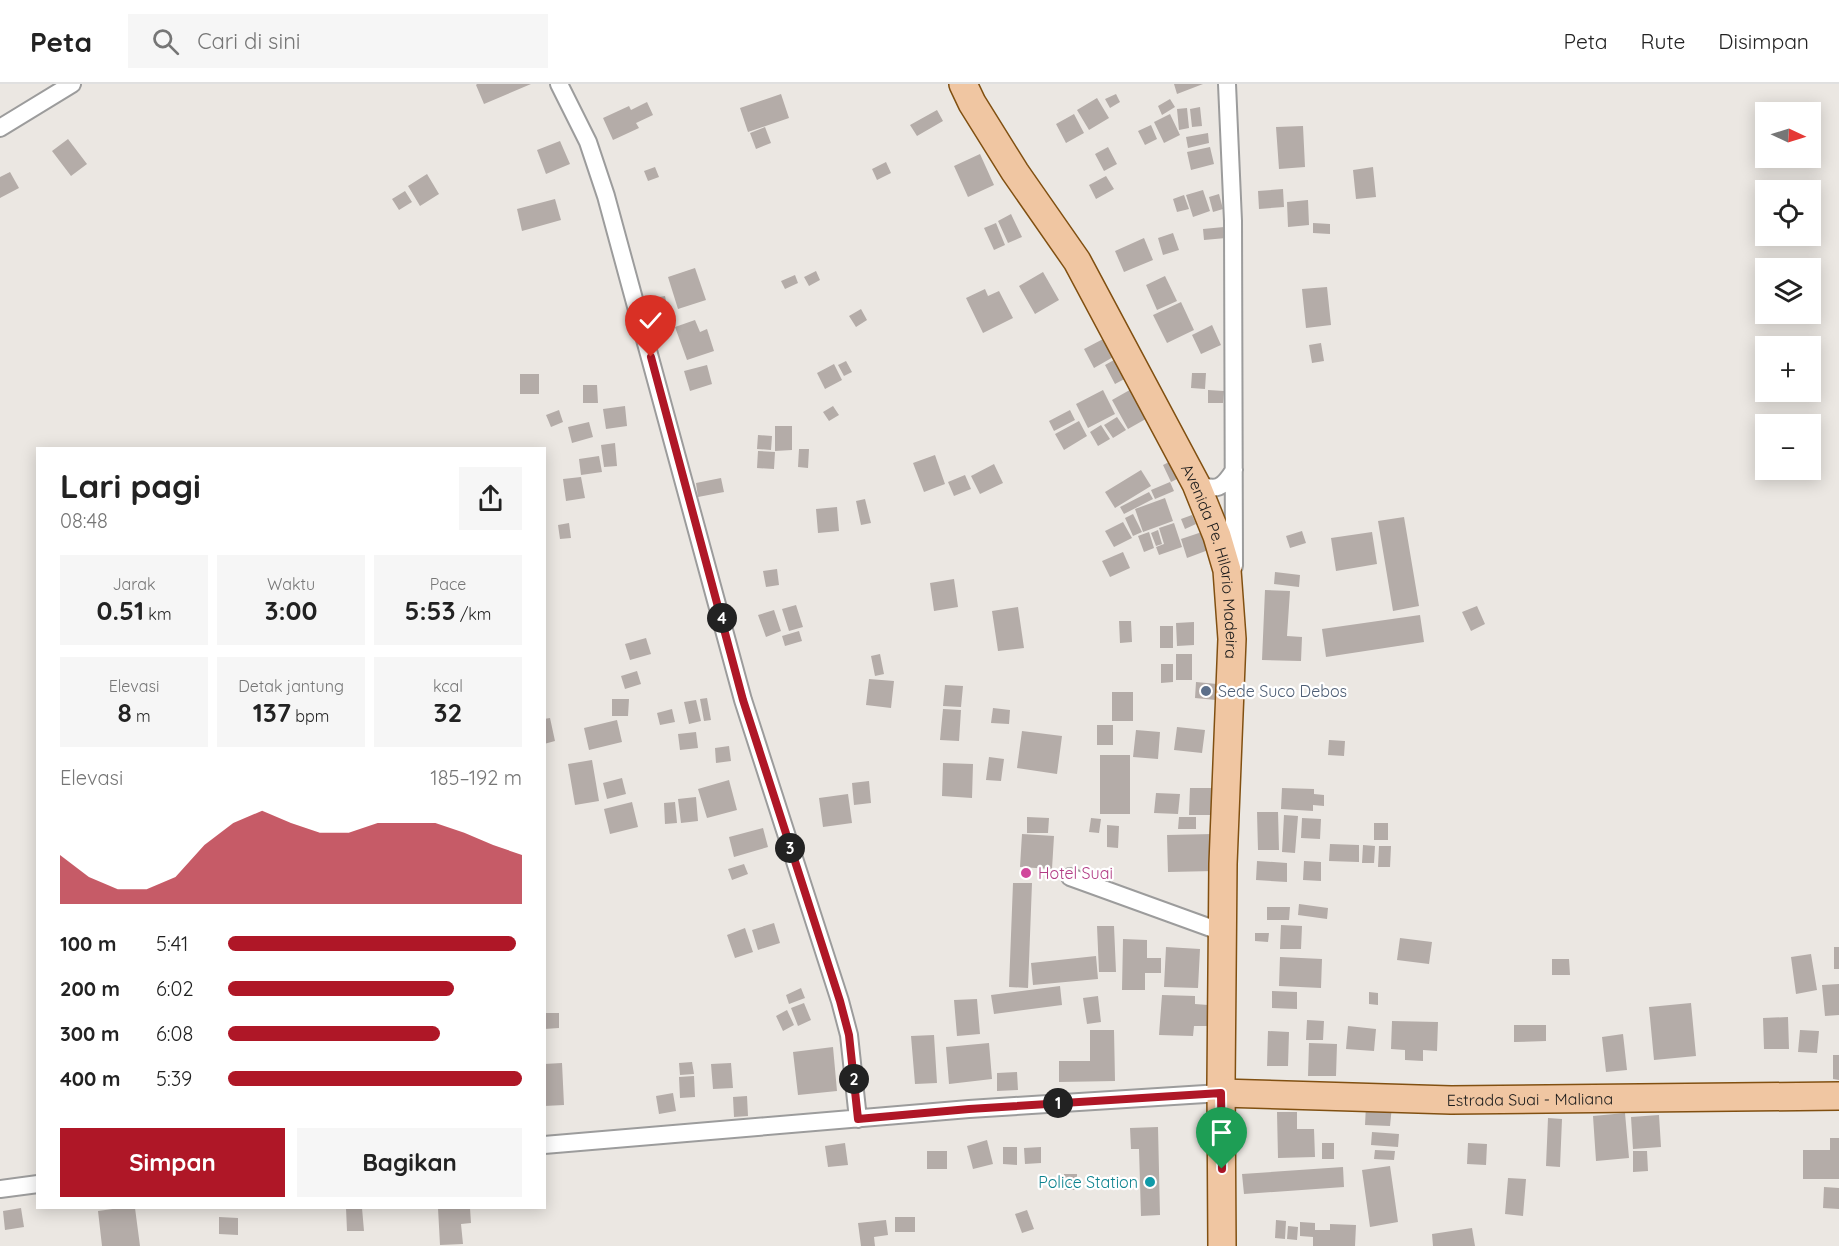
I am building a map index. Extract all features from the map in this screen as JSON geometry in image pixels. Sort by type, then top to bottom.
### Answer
[{"type":"main road","name":"Avenida Pe. Hilario Madeira","points":[[963,84],[972,103],[1015,172],[1077,261],[1196,484],[1217,536],[1227,570],[1232,639],[1223,864],[1222,1246]]},
{"type":"main road","name":"Estrada Suai - Maliana","points":[[1221,1093],[1451,1100],[1839,1096]]},
{"type":"street","points":[[0,128],[72,84]]},
{"type":"street","points":[[559,84],[588,142],[606,196],[743,700],[840,1001],[849,1035],[858,1119]]},
{"type":"street","points":[[1227,84],[1233,221],[1234,598],[1232,639]]},
{"type":"street","points":[[1196,484],[1212,489],[1225,484],[1234,470]]},
{"type":"street","points":[[1070,877],[1222,932]]},
{"type":"street","points":[[546,1145],[969,1109],[1221,1093]]},
{"type":"street","points":[[0,1189],[36,1184]]},
{"type":"building","points":[[477,84],[531,84],[484,104],[476,85]]},
{"type":"building","points":[[1174,84],[1203,84],[1177,94]]},
{"type":"building","points":[[781,94],[789,118],[748,132],[740,108]]},
{"type":"building","points":[[1116,94],[1120,102],[1110,108],[1105,99]]},
{"type":"building","points":[[1097,98],[1109,118],[1089,130],[1077,110]]},
{"type":"building","points":[[1170,99],[1175,107],[1162,115],[1158,106]]},
{"type":"building","points":[[647,102],[653,115],[636,123],[639,128],[613,140],[603,118],[629,106],[631,110]]},
{"type":"building","points":[[1200,107],[1202,126],[1192,127],[1190,109]]},
{"type":"building","points":[[1187,108],[1189,128],[1179,130],[1177,109]]},
{"type":"building","points":[[937,110],[943,121],[917,136],[910,125]]},
{"type":"building","points":[[1074,114],[1084,133],[1066,143],[1056,124]]},
{"type":"building","points":[[1170,114],[1180,135],[1164,143],[1154,122]]},
{"type":"building","points":[[1151,125],[1157,139],[1145,145],[1138,131]]},
{"type":"building","points":[[1303,126],[1305,167],[1279,169],[1276,127]]},
{"type":"building","points":[[765,127],[771,143],[756,149],[750,133]]},
{"type":"building","points":[[1208,133],[1209,143],[1188,148],[1186,137]]},
{"type":"building","points":[[68,139],[87,164],[71,176],[52,151]]},
{"type":"building","points":[[560,141],[570,164],[546,174],[537,150]]},
{"type":"building","points":[[1108,147],[1117,164],[1104,171],[1095,154]]},
{"type":"building","points":[[1210,147],[1214,164],[1191,170],[1187,152]]},
{"type":"building","points":[[980,154],[994,185],[968,197],[954,166]]},
{"type":"building","points":[[886,162],[891,173],[877,180],[872,169]]},
{"type":"building","points":[[655,167],[659,177],[648,181],[644,171]]},
{"type":"building","points":[[1373,167],[1376,197],[1356,199],[1353,170]]},
{"type":"building","points":[[10,172],[19,188],[0,198],[0,177]]},
{"type":"building","points":[[427,174],[439,194],[420,206],[408,186]]},
{"type":"building","points":[[1106,176],[1114,189],[1096,199],[1089,185]]},
{"type":"building","points":[[1283,189],[1284,207],[1259,209],[1258,191]]},
{"type":"building","points":[[1203,190],[1210,211],[1193,217],[1186,195]]},
{"type":"building","points":[[405,191],[412,202],[399,210],[392,199]]},
{"type":"building","points":[[1219,194],[1223,209],[1213,212],[1209,197]]},
{"type":"building","points":[[1184,195],[1189,209],[1177,212],[1173,199]]},
{"type":"building","points":[[555,199],[561,220],[522,231],[517,209]]},
{"type":"building","points":[[1308,200],[1309,225],[1288,227],[1287,202]]},
{"type":"building","points":[[1011,214],[1022,237],[1008,243],[998,221]]},
{"type":"building","points":[[996,223],[1005,245],[994,250],[984,228]]},
{"type":"building","points":[[1313,223],[1330,224],[1330,234],[1313,233]]},
{"type":"building","points":[[1224,227],[1226,238],[1204,240],[1203,229]]},
{"type":"building","points":[[1173,233],[1179,250],[1163,255],[1158,238]]},
{"type":"building","points":[[1144,238],[1153,260],[1124,272],[1115,251]]},
{"type":"building","points":[[695,268],[706,300],[678,309],[668,277]]},
{"type":"building","points":[[816,271],[820,280],[809,286],[804,277]]},
{"type":"building","points":[[1043,272],[1059,300],[1035,314],[1019,286]]},
{"type":"building","points":[[795,275],[798,283],[785,289],[781,281]]},
{"type":"building","points":[[1165,276],[1177,301],[1157,310],[1146,285]]},
{"type":"building","points":[[1327,287],[1331,325],[1306,328],[1302,289]]},
{"type":"building","points":[[985,289],[988,296],[999,291],[1013,318],[983,333],[966,298]]},
{"type":"building","points":[[665,296],[668,310],[649,313],[647,299]]},
{"type":"building","points":[[1181,302],[1194,330],[1167,343],[1153,315]]},
{"type":"building","points":[[861,309],[867,320],[856,327],[849,316]]},
{"type":"building","points":[[695,320],[700,332],[707,329],[714,351],[687,360],[675,327]]},
{"type":"building","points":[[1212,325],[1221,345],[1201,354],[1192,335]]},
{"type":"building","points":[[1105,338],[1115,356],[1094,368],[1084,349]]},
{"type":"building","points":[[1321,343],[1324,361],[1312,363],[1309,345]]},
{"type":"building","points":[[1123,355],[1134,374],[1115,384],[1105,365]]},
{"type":"building","points":[[846,361],[852,372],[844,376],[838,365]]},
{"type":"building","points":[[834,364],[842,380],[825,389],[817,373]]},
{"type":"building","points":[[707,365],[712,384],[690,391],[684,371]]},
{"type":"building","points":[[1192,373],[1206,373],[1205,389],[1191,388]]},
{"type":"building","points":[[520,374],[539,374],[539,394],[520,394]]},
{"type":"building","points":[[583,385],[597,385],[598,403],[583,403]]},
{"type":"building","points":[[1135,387],[1151,416],[1128,429],[1112,400]]},
{"type":"building","points":[[1103,390],[1115,414],[1088,428],[1076,404]]},
{"type":"building","points":[[1208,390],[1224,391],[1223,403],[1208,403]]},
{"type":"building","points":[[625,406],[627,426],[606,429],[603,409]]},
{"type":"building","points":[[833,406],[839,415],[829,421],[823,412]]},
{"type":"building","points":[[559,410],[563,422],[551,427],[546,415]]},
{"type":"building","points":[[1070,410],[1075,420],[1054,431],[1049,421]]},
{"type":"building","points":[[1117,417],[1126,430],[1113,438],[1104,425]]},
{"type":"building","points":[[1079,421],[1087,436],[1064,450],[1055,434]]},
{"type":"building","points":[[589,422],[593,437],[572,443],[568,427]]},
{"type":"building","points":[[1101,425],[1110,439],[1098,446],[1090,432]]},
{"type":"building","points":[[775,426],[792,426],[792,450],[775,451]]},
{"type":"building","points":[[758,435],[772,436],[771,450],[757,449]]},
{"type":"building","points":[[615,443],[617,466],[604,467],[601,445]]},
{"type":"building","points":[[799,449],[809,449],[808,468],[798,467]]},
{"type":"building","points":[[758,451],[775,452],[774,469],[757,468]]},
{"type":"building","points":[[935,455],[945,484],[924,492],[913,463]]},
{"type":"building","points":[[599,456],[602,472],[581,475],[579,459]]},
{"type":"building","points":[[1177,458],[1185,475],[1171,482],[1163,465]]},
{"type":"building","points":[[994,464],[1003,483],[980,494],[971,476]]},
{"type":"building","points":[[1141,470],[1151,486],[1115,508],[1105,492]]},
{"type":"building","points":[[965,475],[971,489],[954,496],[948,482]]},
{"type":"building","points":[[581,477],[585,498],[566,501],[563,479]]},
{"type":"building","points":[[721,478],[724,492],[698,497],[696,483]]},
{"type":"building","points":[[1170,482],[1174,491],[1155,499],[1151,490]]},
{"type":"building","points":[[1149,492],[1153,499],[1124,514],[1120,507]]},
{"type":"building","points":[[1165,498],[1173,521],[1143,532],[1135,509]]},
{"type":"building","points":[[865,499],[871,523],[861,525],[856,501]]},
{"type":"building","points":[[837,507],[839,531],[818,533],[816,509]]},
{"type":"building","points":[[1133,514],[1142,532],[1133,536],[1125,518]]},
{"type":"building","points":[[1192,515],[1196,524],[1185,529],[1181,519]]},
{"type":"building","points":[[1404,517],[1419,606],[1393,611],[1378,521]]},
{"type":"building","points":[[1123,522],[1132,538],[1114,547],[1105,531]]},
{"type":"building","points":[[569,523],[571,538],[560,539],[558,525]]},
{"type":"building","points":[[1174,523],[1182,547],[1159,555],[1156,547],[1164,544],[1159,528]]},
{"type":"building","points":[[1158,530],[1162,544],[1156,546],[1151,533]]},
{"type":"building","points":[[1205,531],[1211,549],[1187,558],[1181,539]]},
{"type":"building","points":[[1302,531],[1306,543],[1290,548],[1286,536]]},
{"type":"building","points":[[1149,532],[1154,548],[1144,552],[1138,536]]},
{"type":"building","points":[[1372,532],[1377,564],[1336,571],[1331,538]]},
{"type":"building","points":[[1123,552],[1130,568],[1110,577],[1102,561]]},
{"type":"building","points":[[777,569],[779,585],[766,587],[763,571]]},
{"type":"building","points":[[1275,572],[1300,575],[1299,587],[1274,584]]},
{"type":"building","points":[[954,579],[958,607],[934,611],[930,583]]},
{"type":"building","points":[[1265,590],[1290,591],[1287,636],[1302,637],[1301,661],[1262,660]]},
{"type":"building","points":[[796,605],[803,627],[789,631],[782,609]]},
{"type":"building","points":[[1477,606],[1485,624],[1471,631],[1462,612]]},
{"type":"building","points":[[1018,607],[1024,648],[998,651],[992,611]]},
{"type":"building","points":[[774,610],[781,631],[766,637],[758,615]]},
{"type":"building","points":[[1420,615],[1424,642],[1326,657],[1322,629]]},
{"type":"building","points":[[1119,621],[1131,621],[1132,642],[1120,643]]},
{"type":"building","points":[[1194,622],[1194,645],[1177,646],[1176,623]]},
{"type":"building","points":[[1160,626],[1173,626],[1173,648],[1160,648]]},
{"type":"building","points":[[799,631],[802,641],[785,646],[782,636]]},
{"type":"building","points":[[646,638],[651,654],[630,660],[625,644]]},
{"type":"building","points":[[880,654],[884,674],[875,676],[871,656]]},
{"type":"building","points":[[1176,654],[1192,654],[1192,680],[1176,680]]},
{"type":"building","points":[[1161,664],[1173,664],[1173,682],[1161,683]]},
{"type":"building","points":[[637,671],[641,684],[625,689],[621,676]]},
{"type":"building","points":[[869,679],[894,681],[891,708],[866,705]]},
{"type":"building","name":"Sede Suco Debos","points":[[1196,682],[1217,684],[1216,700],[1195,698]]},
{"type":"building","points":[[945,685],[963,686],[961,707],[943,706]]},
{"type":"building","points":[[1112,692],[1133,692],[1133,721],[1112,721]]},
{"type":"building","points":[[707,698],[711,720],[704,721],[700,699]]},
{"type":"building","points":[[612,699],[629,699],[628,716],[612,716]]},
{"type":"building","points":[[696,700],[701,721],[689,724],[684,702]]},
{"type":"building","points":[[993,708],[1010,710],[1009,724],[991,723]]},
{"type":"building","points":[[672,709],[675,722],[660,725],[657,713]]},
{"type":"building","points":[[943,709],[961,710],[959,741],[940,740]]},
{"type":"building","points":[[550,718],[555,741],[546,743],[546,719]]},
{"type":"building","points":[[617,720],[622,742],[589,750],[584,728]]},
{"type":"building","points":[[1097,725],[1113,725],[1113,745],[1097,745]]},
{"type":"building","points":[[1177,727],[1205,730],[1202,753],[1174,750]]},
{"type":"building","points":[[1136,730],[1160,732],[1158,759],[1133,757]]},
{"type":"building","points":[[1022,731],[1062,736],[1057,774],[1017,768]]},
{"type":"building","points":[[696,732],[698,748],[680,750],[678,734]]},
{"type":"building","points":[[1329,740],[1345,741],[1344,756],[1328,755]]},
{"type":"building","points":[[729,746],[731,761],[716,763],[715,748]]},
{"type":"building","points":[[1100,755],[1130,755],[1130,814],[1100,814]]},
{"type":"building","points":[[989,757],[1004,759],[1001,781],[986,780]]},
{"type":"building","points":[[592,760],[599,801],[575,805],[568,764]]},
{"type":"building","points":[[943,763],[973,764],[972,798],[942,796]]},
{"type":"building","points":[[622,778],[626,794],[607,799],[603,783]]},
{"type":"building","points":[[729,780],[737,810],[707,818],[698,789]]},
{"type":"building","points":[[869,781],[871,803],[854,805],[852,783]]},
{"type":"building","points":[[1190,788],[1213,788],[1213,815],[1189,815]]},
{"type":"building","points":[[1282,788],[1314,789],[1314,794],[1324,795],[1324,806],[1313,805],[1313,811],[1281,809]]},
{"type":"building","points":[[1156,793],[1180,794],[1178,814],[1154,813]]},
{"type":"building","points":[[848,794],[852,823],[823,827],[819,798]]},
{"type":"building","points":[[696,797],[698,821],[681,823],[678,799]]},
{"type":"building","points":[[632,802],[638,827],[610,834],[604,809]]},
{"type":"building","points":[[675,802],[677,823],[665,824],[664,803]]},
{"type":"building","points":[[1257,812],[1278,812],[1279,850],[1258,850]]},
{"type":"building","points":[[1284,815],[1298,816],[1295,853],[1282,852]]},
{"type":"building","points":[[1027,817],[1049,818],[1048,833],[1027,833]]},
{"type":"building","points":[[1179,817],[1196,817],[1196,829],[1178,829]]},
{"type":"building","points":[[1091,818],[1101,819],[1099,833],[1089,832]]},
{"type":"building","points":[[1302,818],[1321,819],[1320,839],[1301,838]]},
{"type":"building","points":[[1374,823],[1388,823],[1388,840],[1374,840]]},
{"type":"building","points":[[1107,825],[1119,826],[1118,848],[1107,847]]},
{"type":"building","points":[[763,828],[768,847],[734,857],[729,837]]},
{"type":"building","points":[[1022,834],[1054,836],[1052,869],[1020,867]]},
{"type":"building","points":[[1213,834],[1214,871],[1168,872],[1167,835]]},
{"type":"building","points":[[1330,844],[1359,845],[1359,862],[1329,861]]},
{"type":"building","points":[[1363,845],[1375,846],[1374,863],[1362,863]]},
{"type":"building","points":[[1379,846],[1391,846],[1390,867],[1378,867]]},
{"type":"building","points":[[1257,861],[1287,863],[1287,882],[1256,880]]},
{"type":"building","points":[[1304,861],[1321,862],[1321,881],[1303,880]]},
{"type":"building","points":[[744,864],[748,874],[732,880],[728,869]]},
{"type":"building","points":[[1013,883],[1032,883],[1028,988],[1009,987]]},
{"type":"building","points":[[1299,904],[1328,908],[1327,919],[1298,915]]},
{"type":"building","points":[[1267,907],[1290,907],[1289,920],[1267,920]]},
{"type":"building","points":[[774,923],[780,943],[758,950],[752,930]]},
{"type":"building","points":[[1281,925],[1302,926],[1301,949],[1280,949]]},
{"type":"building","points":[[1097,926],[1114,926],[1116,972],[1099,972]]},
{"type":"building","points":[[745,928],[753,952],[735,958],[727,935]]},
{"type":"building","points":[[1255,933],[1269,933],[1268,942],[1255,941]]},
{"type":"building","points":[[1400,938],[1432,942],[1429,964],[1397,960]]},
{"type":"building","points":[[1123,939],[1147,940],[1147,958],[1161,958],[1161,973],[1145,973],[1145,990],[1122,990]]},
{"type":"building","points":[[1166,947],[1200,949],[1198,988],[1164,987]]},
{"type":"building","points":[[1834,947],[1839,947],[1839,969],[1834,969]]},
{"type":"building","points":[[1811,954],[1817,990],[1796,994],[1791,957]]},
{"type":"building","points":[[1096,956],[1098,979],[1033,985],[1031,963]]},
{"type":"building","points":[[1280,957],[1322,959],[1321,988],[1279,986]]},
{"type":"building","points":[[1552,959],[1569,959],[1570,975],[1552,975]]},
{"type":"building","points":[[1839,984],[1839,1015],[1825,1016],[1822,985]]},
{"type":"building","points":[[1060,986],[1062,1005],[994,1014],[991,995]]},
{"type":"building","points":[[801,988],[805,998],[789,1004],[786,995]]},
{"type":"building","points":[[1272,991],[1297,992],[1297,1009],[1272,1008]]},
{"type":"building","points":[[1369,992],[1378,993],[1378,1005],[1369,1004]]},
{"type":"building","points":[[1162,995],[1195,996],[1195,1004],[1208,1005],[1207,1026],[1194,1026],[1193,1036],[1159,1035]]},
{"type":"building","points":[[1098,996],[1101,1022],[1087,1024],[1083,998]]},
{"type":"building","points":[[977,999],[980,1034],[957,1036],[954,1000]]},
{"type":"building","points":[[804,1003],[811,1020],[798,1026],[791,1008]]},
{"type":"building","points":[[1691,1003],[1696,1056],[1654,1060],[1649,1007]]},
{"type":"building","points":[[787,1010],[794,1025],[783,1031],[776,1016]]},
{"type":"building","points":[[546,1013],[559,1013],[559,1028],[546,1029]]},
{"type":"building","points":[[1788,1017],[1789,1049],[1764,1049],[1763,1018]]},
{"type":"building","points":[[1307,1020],[1324,1021],[1323,1040],[1306,1040]]},
{"type":"building","points":[[1392,1021],[1438,1022],[1437,1051],[1423,1050],[1423,1061],[1405,1060],[1405,1050],[1391,1049]]},
{"type":"building","points":[[1514,1025],[1546,1025],[1546,1041],[1514,1042]]},
{"type":"building","points":[[1348,1026],[1376,1029],[1374,1051],[1346,1049]]},
{"type":"building","points":[[1090,1030],[1114,1030],[1115,1081],[1059,1082],[1059,1061],[1090,1061]]},
{"type":"building","points":[[1800,1030],[1819,1031],[1817,1053],[1798,1052]]},
{"type":"building","points":[[1268,1031],[1289,1032],[1288,1066],[1267,1066]]},
{"type":"building","points":[[1623,1034],[1627,1070],[1606,1072],[1602,1037]]},
{"type":"building","points":[[934,1035],[937,1083],[915,1084],[911,1036]]},
{"type":"building","points":[[989,1043],[992,1079],[949,1084],[946,1047]]},
{"type":"building","points":[[1309,1043],[1337,1044],[1336,1076],[1308,1076]]},
{"type":"building","points":[[833,1047],[837,1091],[798,1095],[793,1052]]},
{"type":"building","points":[[1833,1055],[1839,1055],[1839,1080],[1833,1079]]},
{"type":"building","points":[[692,1062],[694,1074],[680,1075],[679,1063]]},
{"type":"building","points":[[562,1063],[564,1105],[546,1106],[546,1064]]},
{"type":"building","points":[[731,1063],[733,1088],[713,1089],[711,1064]]},
{"type":"building","points":[[1017,1072],[1018,1090],[997,1091],[997,1073]]},
{"type":"building","points":[[694,1076],[695,1097],[680,1098],[679,1077]]},
{"type":"building","points":[[673,1093],[676,1111],[659,1114],[656,1096]]},
{"type":"building","points":[[747,1096],[748,1116],[734,1117],[733,1097]]},
{"type":"building","points":[[1366,1105],[1392,1106],[1390,1126],[1365,1125]]},
{"type":"building","points":[[1277,1112],[1297,1112],[1297,1129],[1314,1129],[1315,1157],[1278,1158]]},
{"type":"building","points":[[1625,1113],[1629,1158],[1596,1161],[1593,1116]]},
{"type":"building","points":[[1659,1115],[1661,1147],[1633,1149],[1631,1117]]},
{"type":"building","points":[[1548,1118],[1562,1119],[1560,1167],[1546,1166]]},
{"type":"building","name":"Police Station","points":[[1158,1127],[1160,1215],[1141,1216],[1139,1149],[1131,1149],[1130,1128]]},
{"type":"building","points":[[1372,1132],[1399,1134],[1398,1147],[1371,1145]]},
{"type":"building","points":[[1830,1138],[1839,1138],[1839,1179],[1803,1179],[1803,1150],[1830,1150]]},
{"type":"building","points":[[987,1140],[993,1164],[973,1169],[967,1146]]},
{"type":"building","points":[[845,1143],[848,1165],[828,1167],[825,1146]]},
{"type":"building","points":[[1322,1143],[1334,1143],[1334,1159],[1322,1159]]},
{"type":"building","points":[[1468,1143],[1487,1144],[1486,1165],[1467,1164]]},
{"type":"building","points":[[1003,1147],[1017,1147],[1017,1165],[1003,1164]]},
{"type":"building","points":[[1041,1147],[1041,1163],[1025,1164],[1024,1148]]},
{"type":"building","points":[[1375,1150],[1395,1151],[1394,1160],[1374,1159]]},
{"type":"building","points":[[927,1151],[947,1151],[947,1169],[927,1169]]},
{"type":"building","points":[[1633,1151],[1647,1151],[1648,1171],[1633,1172]]},
{"type":"building","points":[[1390,1166],[1398,1222],[1370,1227],[1362,1170]]},
{"type":"building","points":[[1343,1167],[1344,1187],[1244,1194],[1242,1174]]},
{"type":"building","points":[[1064,1174],[1077,1174],[1077,1190],[1064,1190]]},
{"type":"building","points":[[1508,1178],[1526,1179],[1523,1216],[1505,1214]]},
{"type":"building","points":[[1824,1187],[1839,1188],[1839,1209],[1823,1208]]},
{"type":"building","points":[[21,1208],[24,1227],[5,1230],[3,1211]]},
{"type":"building","points":[[135,1209],[140,1246],[102,1246],[98,1211]]},
{"type":"building","points":[[346,1209],[362,1209],[364,1231],[347,1231]]},
{"type":"building","points":[[438,1209],[470,1209],[471,1223],[461,1224],[463,1244],[440,1245]]},
{"type":"building","points":[[1027,1210],[1034,1229],[1022,1233],[1015,1214]]},
{"type":"building","points":[[219,1217],[238,1218],[238,1235],[219,1234]]},
{"type":"building","points":[[895,1217],[915,1217],[915,1232],[895,1232]]},
{"type":"building","points":[[886,1220],[888,1235],[874,1237],[875,1246],[861,1246],[858,1223]]},
{"type":"building","points":[[1276,1220],[1286,1221],[1285,1239],[1275,1238]]},
{"type":"building","points":[[1300,1222],[1315,1223],[1315,1230],[1330,1230],[1330,1224],[1356,1225],[1355,1246],[1313,1246],[1313,1237],[1300,1236]]},
{"type":"building","points":[[1288,1226],[1298,1227],[1297,1240],[1287,1239]]},
{"type":"building","points":[[1472,1228],[1475,1246],[1433,1246],[1432,1234]]},
{"type":"place","name":"Sede Suco Debos","points":[[1206,691]]},
{"type":"place","name":"Hotel Suai","points":[[1026,873]]},
{"type":"place","name":"Police Station","points":[[1150,1182]]},
{"type":"route","points":[[651,357],[743,700],[840,1001],[849,1035],[858,1119],[969,1109],[1221,1093],[1222,1169]]}]
